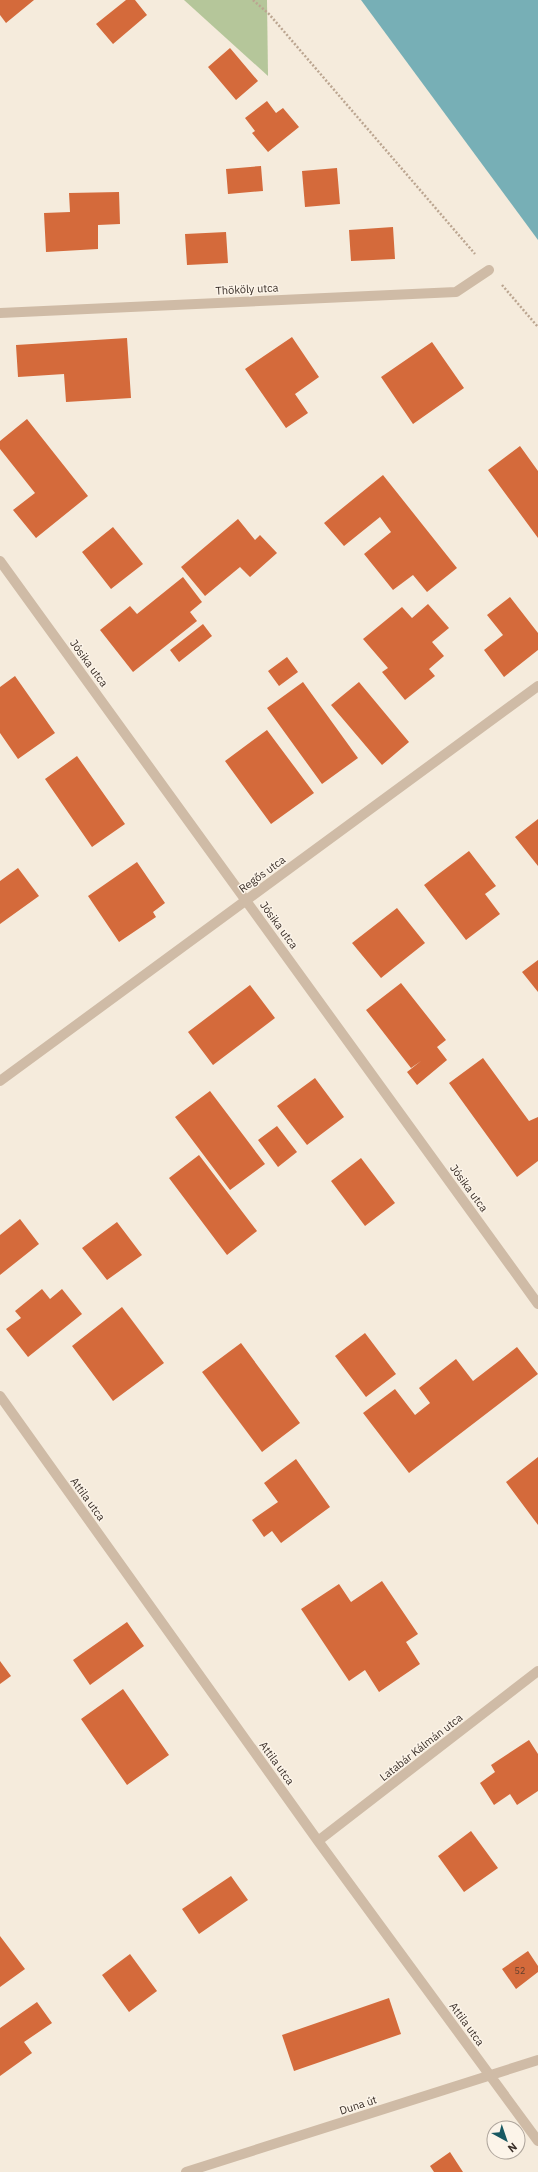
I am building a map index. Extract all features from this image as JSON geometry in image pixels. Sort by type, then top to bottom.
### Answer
[{"type":"street","name":"Thököly utca","points":[[0,313],[456,292],[489,270]]},
{"type":"street","name":"Jósika utca","points":[[0,561],[538,1304]]},
{"type":"street","name":"Regős utca","points":[[0,1081],[538,686]]},
{"type":"street","name":"Attila utca","points":[[0,1396],[318,1841],[538,2140]]},
{"type":"street","name":"Latabár Kálmán utca","points":[[318,1841],[538,1671]]},
{"type":"street","name":"Duna út","points":[[186,2172],[538,2060]]},
{"type":"path","points":[[253,0],[269,14],[538,327]]},
{"type":"green space","points":[[184,0],[267,0],[268,76]]},
{"type":"water","points":[[361,0],[538,0],[538,240]]},
{"type":"building","points":[[0,0],[34,0],[6,23],[0,15]]},
{"type":"building","points":[[126,0],[135,0],[147,15],[113,44],[96,24]]},
{"type":"building","points":[[230,48],[258,81],[236,100],[208,67]]},
{"type":"building","points":[[267,101],[276,113],[283,108],[299,127],[268,152],[252,133],[255,131],[245,118]]},
{"type":"building","points":[[261,166],[263,191],[228,194],[226,169]]},
{"type":"building","points":[[337,168],[340,204],[305,207],[302,171]]},
{"type":"building","points":[[119,192],[120,224],[98,225],[98,249],[46,252],[44,213],[70,212],[69,193]]},
{"type":"building","points":[[393,227],[395,259],[351,261],[349,230]]},
{"type":"building","points":[[226,232],[228,263],[187,265],[185,234]]},
{"type":"building","points":[[292,337],[319,377],[295,394],[308,413],[286,428],[245,369]]},
{"type":"building","points":[[127,338],[131,398],[66,402],[64,374],[18,377],[16,345]]},
{"type":"building","points":[[432,342],[464,388],[413,424],[381,377]]},
{"type":"building","points":[[27,419],[88,496],[36,538],[13,510],[35,493],[0,449],[0,441]]},
{"type":"building","points":[[520,446],[538,471],[538,538],[488,470]]},
{"type":"building","points":[[383,475],[457,568],[427,592],[413,575],[393,590],[364,554],[391,532],[380,517],[344,546],[324,523]]},
{"type":"building","points":[[238,519],[255,540],[260,535],[277,553],[250,577],[240,567],[205,596],[181,567]]},
{"type":"building","points":[[113,527],[143,564],[111,589],[82,552]]},
{"type":"building","points":[[183,577],[202,602],[190,612],[197,621],[133,672],[100,630],[130,606],[137,614]]},
{"type":"building","points":[[510,597],[538,633],[538,650],[504,677],[484,650],[503,635],[487,615]]},
{"type":"building","points":[[428,604],[449,628],[432,642],[444,656],[429,669],[435,676],[405,700],[382,672],[388,668],[363,639],[402,607],[412,618]]},
{"type":"building","points":[[203,624],[212,636],[179,662],[170,650]]},
{"type":"building","points":[[287,657],[298,672],[279,686],[268,671]]},
{"type":"building","points":[[15,676],[55,733],[18,759],[0,733],[0,687]]},
{"type":"building","points":[[303,682],[358,758],[322,784],[267,708]]},
{"type":"building","points":[[359,682],[409,742],[382,765],[331,705]]},
{"type":"building","points":[[267,730],[314,793],[271,824],[225,761]]},
{"type":"building","points":[[77,756],[125,824],[92,847],[45,779]]},
{"type":"building","points":[[538,819],[538,866],[515,837]]},
{"type":"building","points":[[469,851],[496,886],[485,894],[500,914],[466,940],[424,885]]},
{"type":"building","points":[[137,862],[165,903],[153,912],[156,917],[119,942],[88,896]]},
{"type":"building","points":[[18,868],[39,896],[0,924],[0,881]]},
{"type":"building","points":[[397,908],[425,943],[381,978],[352,943]]},
{"type":"building","points":[[538,960],[538,992],[522,972]]},
{"type":"building","points":[[401,983],[446,1040],[437,1047],[447,1060],[417,1085],[407,1072],[421,1061],[411,1068],[366,1010]]},
{"type":"building","points":[[250,985],[275,1018],[213,1065],[188,1032]]},
{"type":"building","points":[[483,1058],[529,1121],[538,1117],[538,1161],[517,1177],[449,1083]]},
{"type":"building","points":[[315,1078],[344,1117],[307,1145],[277,1106]]},
{"type":"building","points":[[210,1091],[265,1164],[230,1190],[175,1117]]},
{"type":"building","points":[[277,1126],[297,1152],[278,1167],[258,1140]]},
{"type":"building","points":[[199,1155],[257,1231],[227,1255],[169,1178]]},
{"type":"building","points":[[361,1158],[395,1203],[365,1226],[331,1181]]},
{"type":"building","points":[[20,1219],[39,1244],[0,1275],[0,1235]]},
{"type":"building","points":[[117,1222],[142,1255],[107,1280],[82,1248]]},
{"type":"building","points":[[42,1289],[50,1299],[62,1289],[82,1314],[28,1357],[6,1329],[21,1318],[15,1311]]},
{"type":"building","points":[[122,1307],[164,1363],[113,1401],[72,1346]]},
{"type":"building","points":[[365,1333],[396,1374],[366,1397],[335,1356]]},
{"type":"building","points":[[241,1343],[300,1423],[262,1452],[202,1372]]},
{"type":"building","points":[[517,1347],[538,1374],[409,1473],[363,1413],[395,1389],[415,1415],[430,1403],[419,1388],[456,1359],[473,1381]]},
{"type":"building","points":[[538,1457],[538,1525],[506,1482]]},
{"type":"building","points":[[296,1459],[330,1507],[281,1543],[272,1531],[264,1537],[252,1520],[278,1502],[264,1483]]},
{"type":"building","points":[[382,1581],[418,1634],[406,1642],[420,1664],[379,1692],[365,1670],[349,1681],[301,1609],[339,1584],[351,1602]]},
{"type":"building","points":[[127,1622],[144,1646],[90,1685],[73,1660]]},
{"type":"building","points":[[0,1661],[11,1676],[0,1684]]},
{"type":"building","points":[[123,1689],[169,1755],[127,1785],[81,1719]]},
{"type":"building","points":[[529,1740],[538,1754],[538,1791],[517,1805],[510,1794],[494,1805],[480,1783],[495,1772],[491,1765]]},
{"type":"building","points":[[471,1831],[498,1868],[464,1892],[438,1856]]},
{"type":"building","points":[[231,1876],[248,1900],[199,1934],[182,1909]]},
{"type":"building","points":[[0,1936],[25,1969],[0,1987]]},
{"type":"building","points":[[528,1951],[538,1966],[538,1972],[516,1989],[502,1969]]},
{"type":"building","points":[[130,1954],[157,1991],[129,2012],[102,1975]]},
{"type":"building","points":[[389,1998],[401,2034],[294,2071],[282,2035]]},
{"type":"building","points":[[37,2002],[52,2023],[24,2042],[32,2053],[0,2076],[0,2028]]},
{"type":"building","points":[[450,2152],[463,2172],[434,2172],[430,2166]]}]
